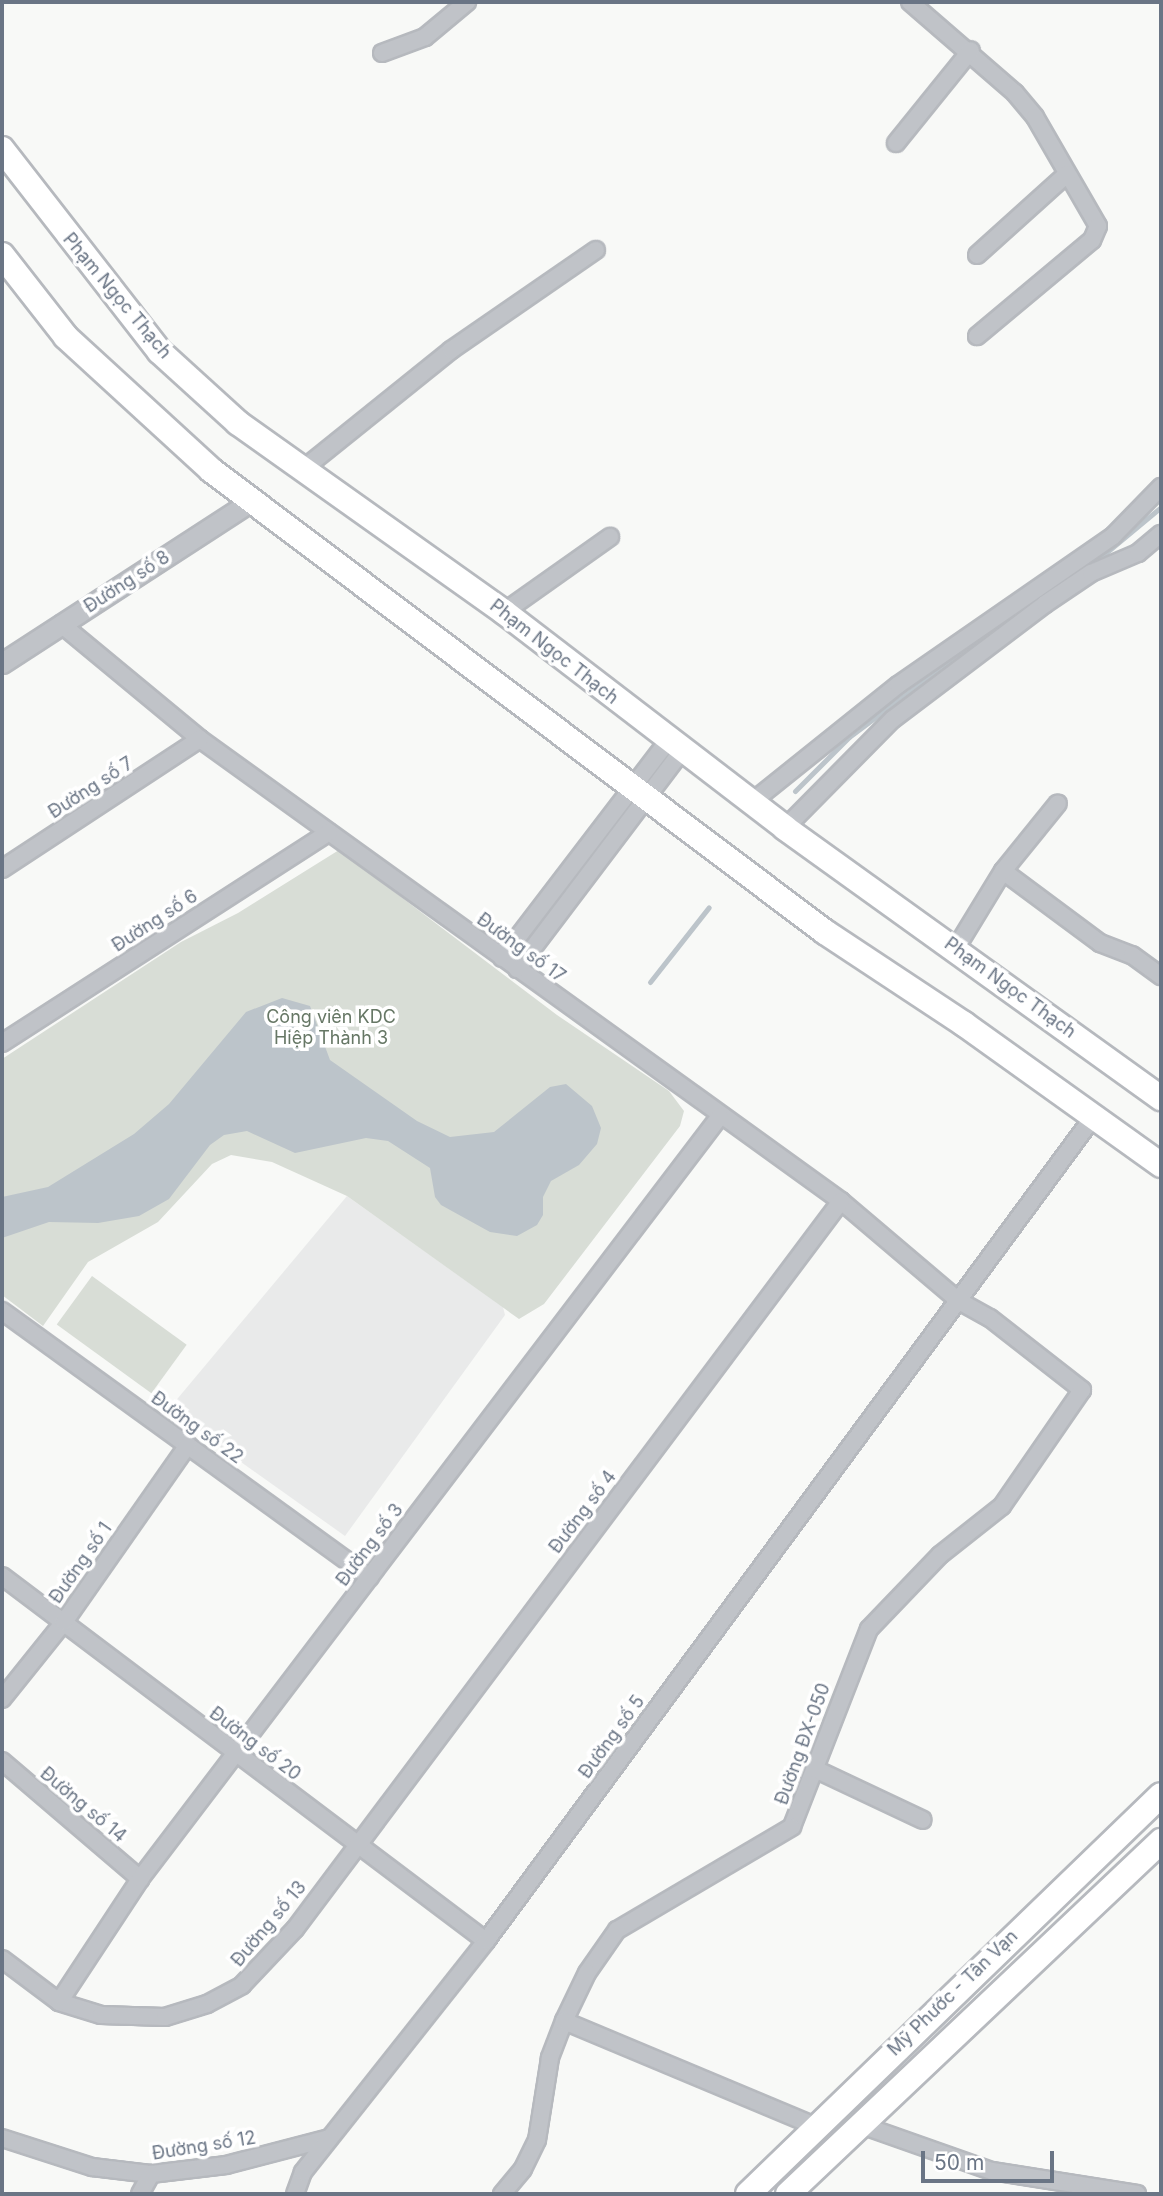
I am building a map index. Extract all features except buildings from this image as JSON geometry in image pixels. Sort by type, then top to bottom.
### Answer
[{"type":"main road","name":"Phạm Ngọc Thạch","points":[[2,149],[160,352],[239,424],[504,612],[785,828],[1150,1081],[1161,1098]]},
{"type":"main road","points":[[2,255],[76,347],[155,423],[253,500],[825,932],[1161,1165]]},
{"type":"main road","name":"Mỹ Phước - Tân Vạn","points":[[748,2194],[1161,1794]]},
{"type":"main road","name":"Mỹ Phước - Tân Vạn","points":[[788,2194],[863,2126],[1161,1841]]},
{"type":"street","points":[[382,53],[425,37],[467,2]]},
{"type":"street","points":[[910,2],[971,50],[1035,117],[1098,233],[977,336]]},
{"type":"street","points":[[896,143],[971,50]]},
{"type":"street","points":[[977,255],[1067,174]]},
{"type":"street","points":[[302,470],[451,350],[596,250]]},
{"type":"street","points":[[752,802],[898,685],[1113,536],[1161,487]]},
{"type":"street","name":"Đường số 8","points":[[2,663],[253,500]]},
{"type":"street","points":[[785,828],[893,719],[1045,604],[1091,573],[1138,554],[1161,534]]},
{"type":"street","points":[[504,612],[610,537]]},
{"type":"street","name":"Đường số 17","points":[[61,624],[200,739],[841,1201],[959,1301],[989,1318],[1082,1390]]},
{"type":"street","name":"Đường số 7","points":[[2,869],[200,739]]},
{"type":"street","points":[[502,958],[675,746]]},
{"type":"street","points":[[517,969],[639,792]]},
{"type":"street","points":[[956,948],[1003,871],[1058,803]]},
{"type":"street","name":"Đường số 6","points":[[2,1043],[329,832]]},
{"type":"street","points":[[1003,871],[1100,943],[1132,955],[1161,976]]},
{"type":"street","name":"Đường số 3","points":[[59,2002],[140,1879],[238,1755],[720,1116]]},
{"type":"street","name":"Đường số 5","points":[[295,2194],[303,2172],[486,1941],[1094,1116]]},
{"type":"street","name":"Đường số 4","points":[[356,1845],[841,1201]]},
{"type":"street","name":"Đường số 22","points":[[2,1311],[370,1577]]},
{"type":"street","name":"Đường ĐX-050","points":[[512,2191],[537,2140],[550,2058],[564,2021],[587,1973],[617,1930],[792,1827],[869,1629],[940,1555],[1002,1506],[1082,1390]]},
{"type":"street","name":"Đường số 1","points":[[2,1699],[64,1622],[188,1445]]},
{"type":"street","name":"Đường số 20","points":[[2,1576],[486,1941]]},
{"type":"street","name":"Đường số 14","points":[[2,1761],[140,1879]]},
{"type":"street","points":[[815,1769],[923,1820]]},
{"type":"street","name":"Đường số 13","points":[[2,1958],[59,2002],[101,2015],[165,2017],[207,2004],[251,1976],[295,1929],[356,1845]]},
{"type":"street","points":[[564,2021],[817,2127]]},
{"type":"street","points":[[863,2126],[992,2171],[1137,2194]]},
{"type":"street","name":"Đường số 12","points":[[2,2138],[92,2167],[150,2175],[226,2165],[330,2138]]},
{"type":"street","points":[[140,2194],[150,2175]]},
{"type":"shaded area","points":[[282,998],[310,1006],[330,1060],[417,1121],[450,1137],[494,1132],[550,1087],[566,1084],[592,1106],[601,1128],[597,1144],[579,1165],[551,1181],[543,1197],[543,1215],[537,1225],[517,1236],[490,1232],[441,1205],[435,1197],[430,1168],[388,1141],[366,1138],[295,1153],[247,1131],[224,1135],[210,1145],[169,1199],[139,1216],[98,1223],[49,1222],[2,1238],[2,1197],[48,1187],[134,1134],[169,1104],[246,1012]]},
{"type":"shaded area","points":[[347,1196],[503,1307],[505,1315],[345,1536],[168,1410]]},
{"type":"green space","name":"Công viên KDC Hiệp Thành 3","points":[[339,850],[557,1015],[669,1091],[684,1111],[680,1126],[544,1304],[519,1319],[347,1196],[272,1162],[231,1155],[212,1164],[158,1222],[88,1262],[43,1326],[2,1295],[2,1059],[181,942],[238,913]]},
{"type":"green space","points":[[92,1276],[187,1345],[151,1393],[57,1325]]},
{"type":"waterway","points":[[1103,564],[1102,556],[1161,507]]},
{"type":"waterway","points":[[795,791],[849,737],[1007,619]]},
{"type":"waterway","points":[[650,982],[709,907]]}]
